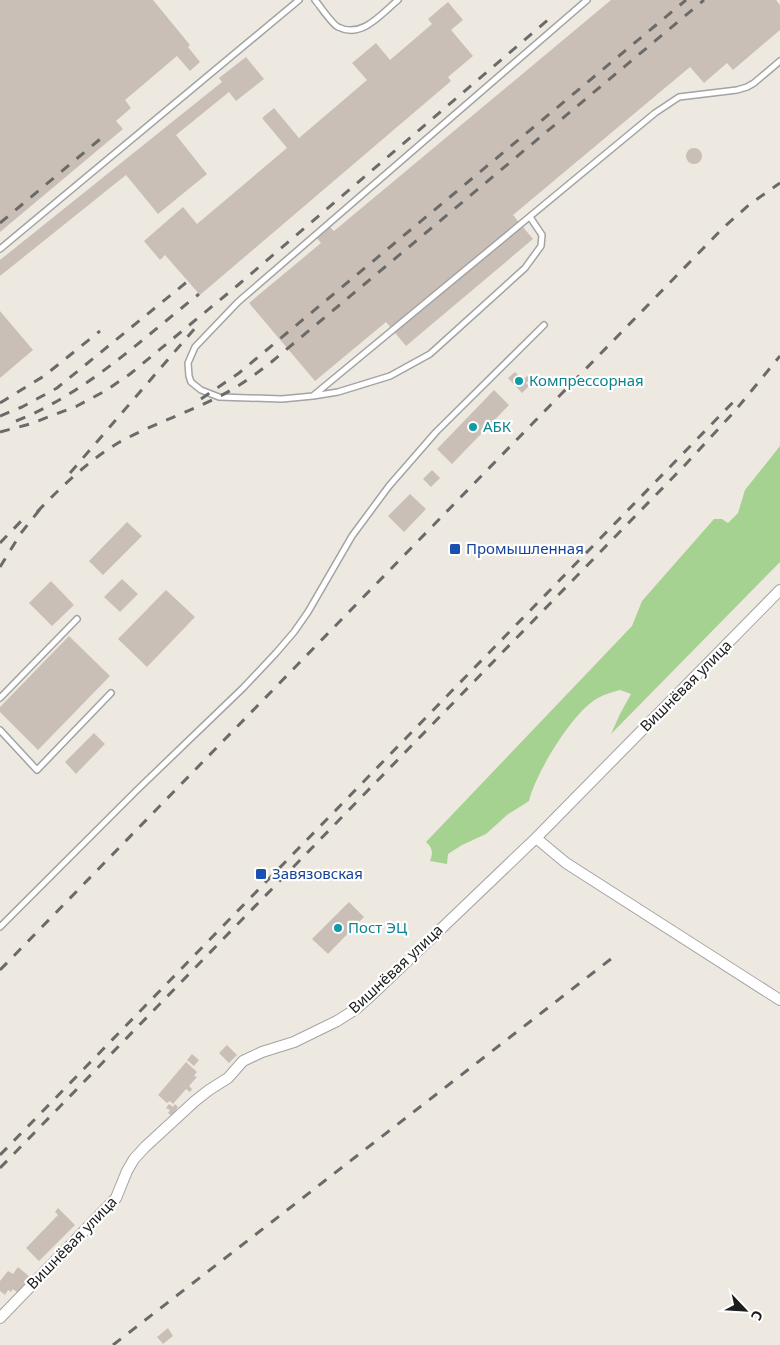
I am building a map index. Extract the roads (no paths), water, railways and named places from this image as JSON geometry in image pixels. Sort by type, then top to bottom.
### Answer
[{"type":"street","name":"Вишнёвая улица","points":[[0,1318],[116,1198],[127,1171],[145,1147],[195,1101],[228,1078],[243,1061],[252,1056],[294,1042],[337,1021],[356,1009],[536,838],[780,590]]},
{"type":"street","points":[[536,838],[566,863],[780,1000]]},
{"type":"lane","points":[[0,249],[298,0]]},
{"type":"lane","points":[[315,0],[337,26],[351,31],[364,29],[398,0]]},
{"type":"lane","points":[[530,217],[542,235],[541,246],[534,258],[430,354],[390,376],[338,392],[282,399],[219,397],[201,390],[191,382],[188,370],[191,354],[238,302],[587,0]]},
{"type":"lane","points":[[313,396],[668,103],[680,98],[732,91],[747,87],[780,61]]},
{"type":"lane","points":[[0,927],[264,666],[294,632],[308,612],[352,536],[389,486],[436,432],[544,325]]},
{"type":"lane","points":[[0,698],[77,619]]},
{"type":"lane","points":[[0,730],[37,770],[111,693]]},
{"type":"railway","points":[[201,399],[239,373],[686,0]]},
{"type":"railway","points":[[37,512],[75,475],[118,443],[225,393],[245,382],[269,364],[704,0]]},
{"type":"railway","points":[[0,432],[30,424],[77,406],[105,391],[130,374],[238,285],[549,19]]},
{"type":"railway","points":[[0,223],[105,135]]},
{"type":"railway","points":[[0,970],[724,227],[750,204],[780,183]]},
{"type":"railway","points":[[0,416],[22,407],[57,388],[188,281]]},
{"type":"railway","points":[[16,421],[41,410],[89,381],[199,294]]},
{"type":"railway","points":[[70,473],[196,327]]},
{"type":"railway","points":[[0,403],[44,376],[100,331]]},
{"type":"railway","points":[[0,1168],[685,465],[734,412],[780,356]]},
{"type":"railway","points":[[0,1155],[739,396]]},
{"type":"railway","points":[[0,567],[21,533],[41,508]]},
{"type":"railway","points":[[0,543],[26,516]]},
{"type":"railway","points":[[113,1345],[616,955]]},
{"type":"place","name":"Компрессорная","points":[[519,381]]},
{"type":"place","name":"АБК","points":[[473,427]]},
{"type":"place","name":"Промышленная","points":[[455,549]]},
{"type":"place","name":"Завязовская","points":[[261,874]]},
{"type":"place","name":"Пост ЭЦ","points":[[338,928]]}]
